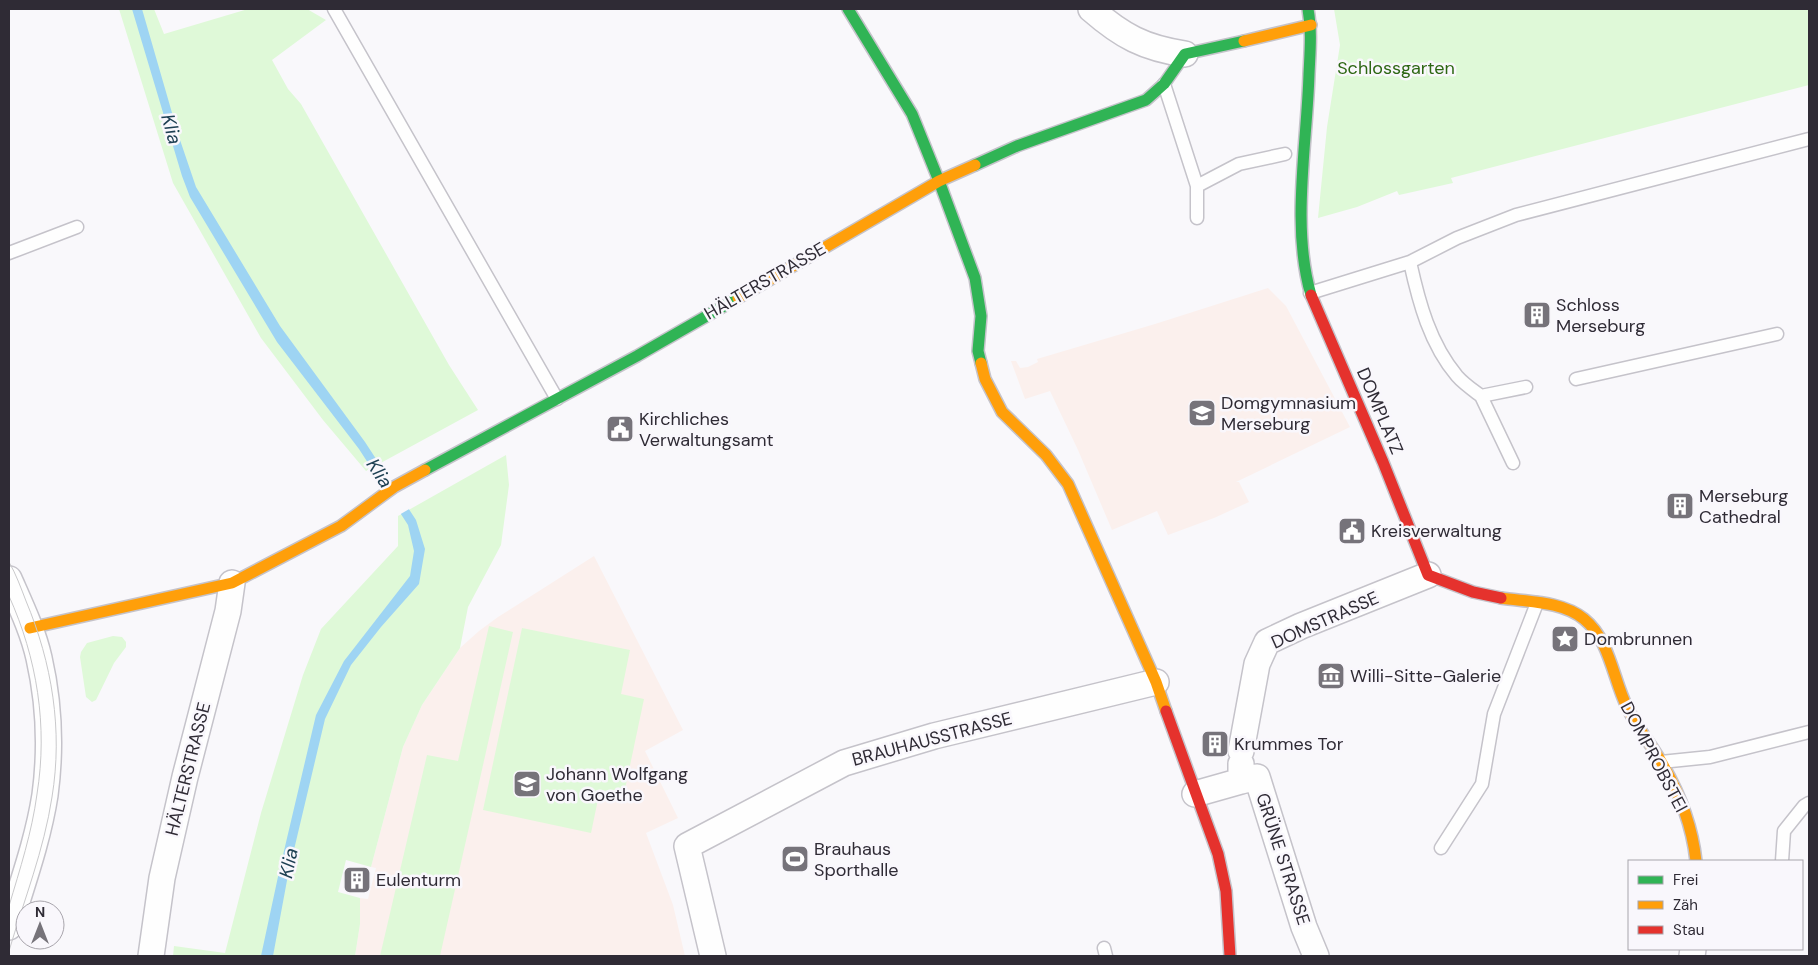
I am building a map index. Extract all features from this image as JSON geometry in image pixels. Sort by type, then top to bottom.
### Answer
[{"type":"street","points":[[848,9],[912,114],[940,181],[975,278],[980,316],[978,351],[984,380],[1002,412],[1046,455],[1068,484],[1156,682],[1218,854],[1226,891],[1230,956]]},
{"type":"street","points":[[1091,9],[1104,20],[1138,42],[1161,51],[1185,54],[1311,25]]},
{"type":"street","name":"DOMPLATZ","points":[[1308,9],[1311,25],[1308,116],[1301,207],[1302,248],[1310,293],[1383,462],[1428,575]]},
{"type":"street","name":"HÄLTERSTRASSE","points":[[30,628],[232,583],[341,526],[394,486],[637,356],[940,181],[1017,146],[1146,100],[1164,84],[1185,54]]},
{"type":"street","points":[[1428,575],[1488,596],[1537,602]]},
{"type":"street","name":"DOMSTRASSE","points":[[1241,764],[1257,664],[1267,642],[1301,626],[1428,575]]},
{"type":"street","points":[[9,579],[30,628],[38,656],[48,718],[45,795],[17,873],[9,927]]},
{"type":"street","name":"HÄLTERSTRASSE","points":[[151,956],[162,878],[185,777],[228,611],[232,583]]},
{"type":"street","name":"DOMPROBSTEI","points":[[1537,602],[1568,610],[1584,619],[1598,635],[1626,707],[1661,762],[1689,821],[1696,849],[1696,860]]},
{"type":"street","name":"BRAUHAUSSTRASSE","points":[[713,956],[687,846],[844,763],[934,736],[1156,682]]},
{"type":"street","points":[[1195,794],[1241,764]]},
{"type":"street","name":"GRÜNE STRASSE","points":[[1241,764],[1257,777],[1304,927],[1316,956]]},
{"type":"lane","points":[[334,9],[557,399]]},
{"type":"lane","points":[[1164,84],[1197,186],[1197,218]]},
{"type":"lane","points":[[1310,293],[1410,262],[1457,238],[1516,215],[1809,139]]},
{"type":"lane","points":[[1197,186],[1239,164],[1284,154]]},
{"type":"lane","points":[[9,254],[78,227]]},
{"type":"lane","points":[[1410,262],[1429,331],[1458,376],[1481,396],[1514,463]]},
{"type":"lane","points":[[1576,379],[1777,334]]},
{"type":"lane","points":[[1481,396],[1526,387]]},
{"type":"lane","points":[[1441,848],[1482,784],[1494,714],[1537,602]]},
{"type":"lane","points":[[1661,762],[1710,757],[1809,732]]},
{"type":"lane","points":[[1782,860],[1784,831],[1809,803]]},
{"type":"shaded area","name":"Domgymnasium Merseburg","points":[[1268,288],[1286,306],[1350,427],[1236,482],[1239,482],[1249,502],[1214,518],[1168,535],[1157,511],[1112,530],[1078,450],[1050,391],[1025,399],[1011,361],[1016,361],[1020,368],[1028,367],[1038,362],[1037,359]]},
{"type":"shaded area","name":"Johann Wolfgang von Goethe","points":[[594,556],[683,730],[645,751],[678,818],[646,833],[673,905],[685,956],[355,956],[360,924],[360,898],[368,899],[376,868],[371,867],[403,747],[422,705],[460,648],[479,631]]},
{"type":"green space","points":[[119,9],[154,9],[164,34],[248,9],[307,9],[326,20],[272,60],[288,89],[301,104],[449,365],[478,410],[366,471],[323,420],[261,338],[173,183]]},
{"type":"green space","name":"Schlossgarten","points":[[1334,9],[1809,9],[1809,85],[1451,178],[1453,183],[1399,195],[1397,191],[1357,207],[1318,218],[1327,127],[1340,45]]},
{"type":"green space","points":[[506,455],[509,485],[501,545],[468,607],[460,648],[422,705],[403,747],[371,867],[346,860],[338,892],[360,898],[360,924],[355,956],[173,956],[174,946],[225,953],[261,813],[303,675],[321,629],[398,546],[398,516]]},
{"type":"green space","points":[[489,626],[513,632],[440,956],[380,956],[427,755],[458,761]]},
{"type":"green space","points":[[522,628],[630,650],[621,694],[644,699],[624,794],[600,790],[591,833],[483,810]]},
{"type":"green space","points":[[113,636],[122,637],[126,642],[126,647],[114,663],[96,700],[92,702],[86,697],[80,657],[81,652],[87,643]]},
{"type":"water","name":"Klia","points":[[132,9],[142,9],[179,137],[196,187],[280,326],[365,442],[416,520],[425,549],[419,584],[351,665],[325,719],[288,875],[273,956],[261,956],[316,715],[344,661],[410,576],[414,551],[408,525],[359,449],[277,342],[190,197]]},
{"type":"pier","points":[[381,463],[411,508],[399,515],[369,469]]},
{"type":"tram line","points":[[9,562],[43,648],[53,697],[56,747],[52,797],[44,836],[9,951]]},
{"type":"tram line","points":[[9,596],[19,620],[33,668],[38,693],[41,743],[40,769],[32,822],[9,906]]},
{"type":"traffic: fast","points":[[848,9],[912,114],[939,181],[975,278],[981,316],[978,351],[981,363]]},
{"type":"traffic: fast","points":[[1308,9],[1310,50],[1301,214],[1305,269],[1311,295]]},
{"type":"traffic: fast","points":[[975,165],[1017,146],[1146,100],[1164,84],[1185,54],[1244,41]]},
{"type":"traffic: fast","points":[[425,470],[637,356],[738,298]]},
{"type":"traffic: slow","points":[[1244,41],[1311,25]]},
{"type":"traffic: slow","points":[[738,298],[939,181],[975,165]]},
{"type":"traffic: slow","points":[[981,363],[985,379],[1002,412],[1046,455],[1068,484],[1156,682],[1166,711]]},
{"type":"traffic: slow","points":[[30,628],[232,583],[341,526],[394,487],[425,470]]},
{"type":"traffic: slow","points":[[1501,598],[1544,603],[1566,609],[1584,619],[1593,628],[1610,660],[1630,713],[1664,767],[1677,793],[1691,833],[1696,860]]},
{"type":"traffic: jam","points":[[1311,295],[1383,462],[1428,575],[1473,592],[1501,598]]},
{"type":"traffic: jam","points":[[1166,711],[1218,854],[1226,891],[1230,956]]},
{"type":"place","name":"Schloss Merseburg","points":[[1537,315]]},
{"type":"place","name":"Domgymnasium Merseburg","points":[[1202,413]]},
{"type":"place","name":"Kirchliches Verwaltungsamt","points":[[620,429]]},
{"type":"place","name":"Merseburg Cathedral","points":[[1680,506]]},
{"type":"place","name":"Kreisverwaltung","points":[[1352,531]]},
{"type":"place","name":"Dombrunnen","points":[[1565,639]]},
{"type":"place","name":"Willi-Sitte-Galerie","points":[[1331,676]]},
{"type":"place","name":"Krummes Tor","points":[[1215,744]]},
{"type":"place","name":"Johann Wolfgang von Goethe","points":[[527,784]]},
{"type":"place","name":"Brauhaus Sporthalle","points":[[795,859]]},
{"type":"place","name":"Eulenturm","points":[[357,880]]}]
